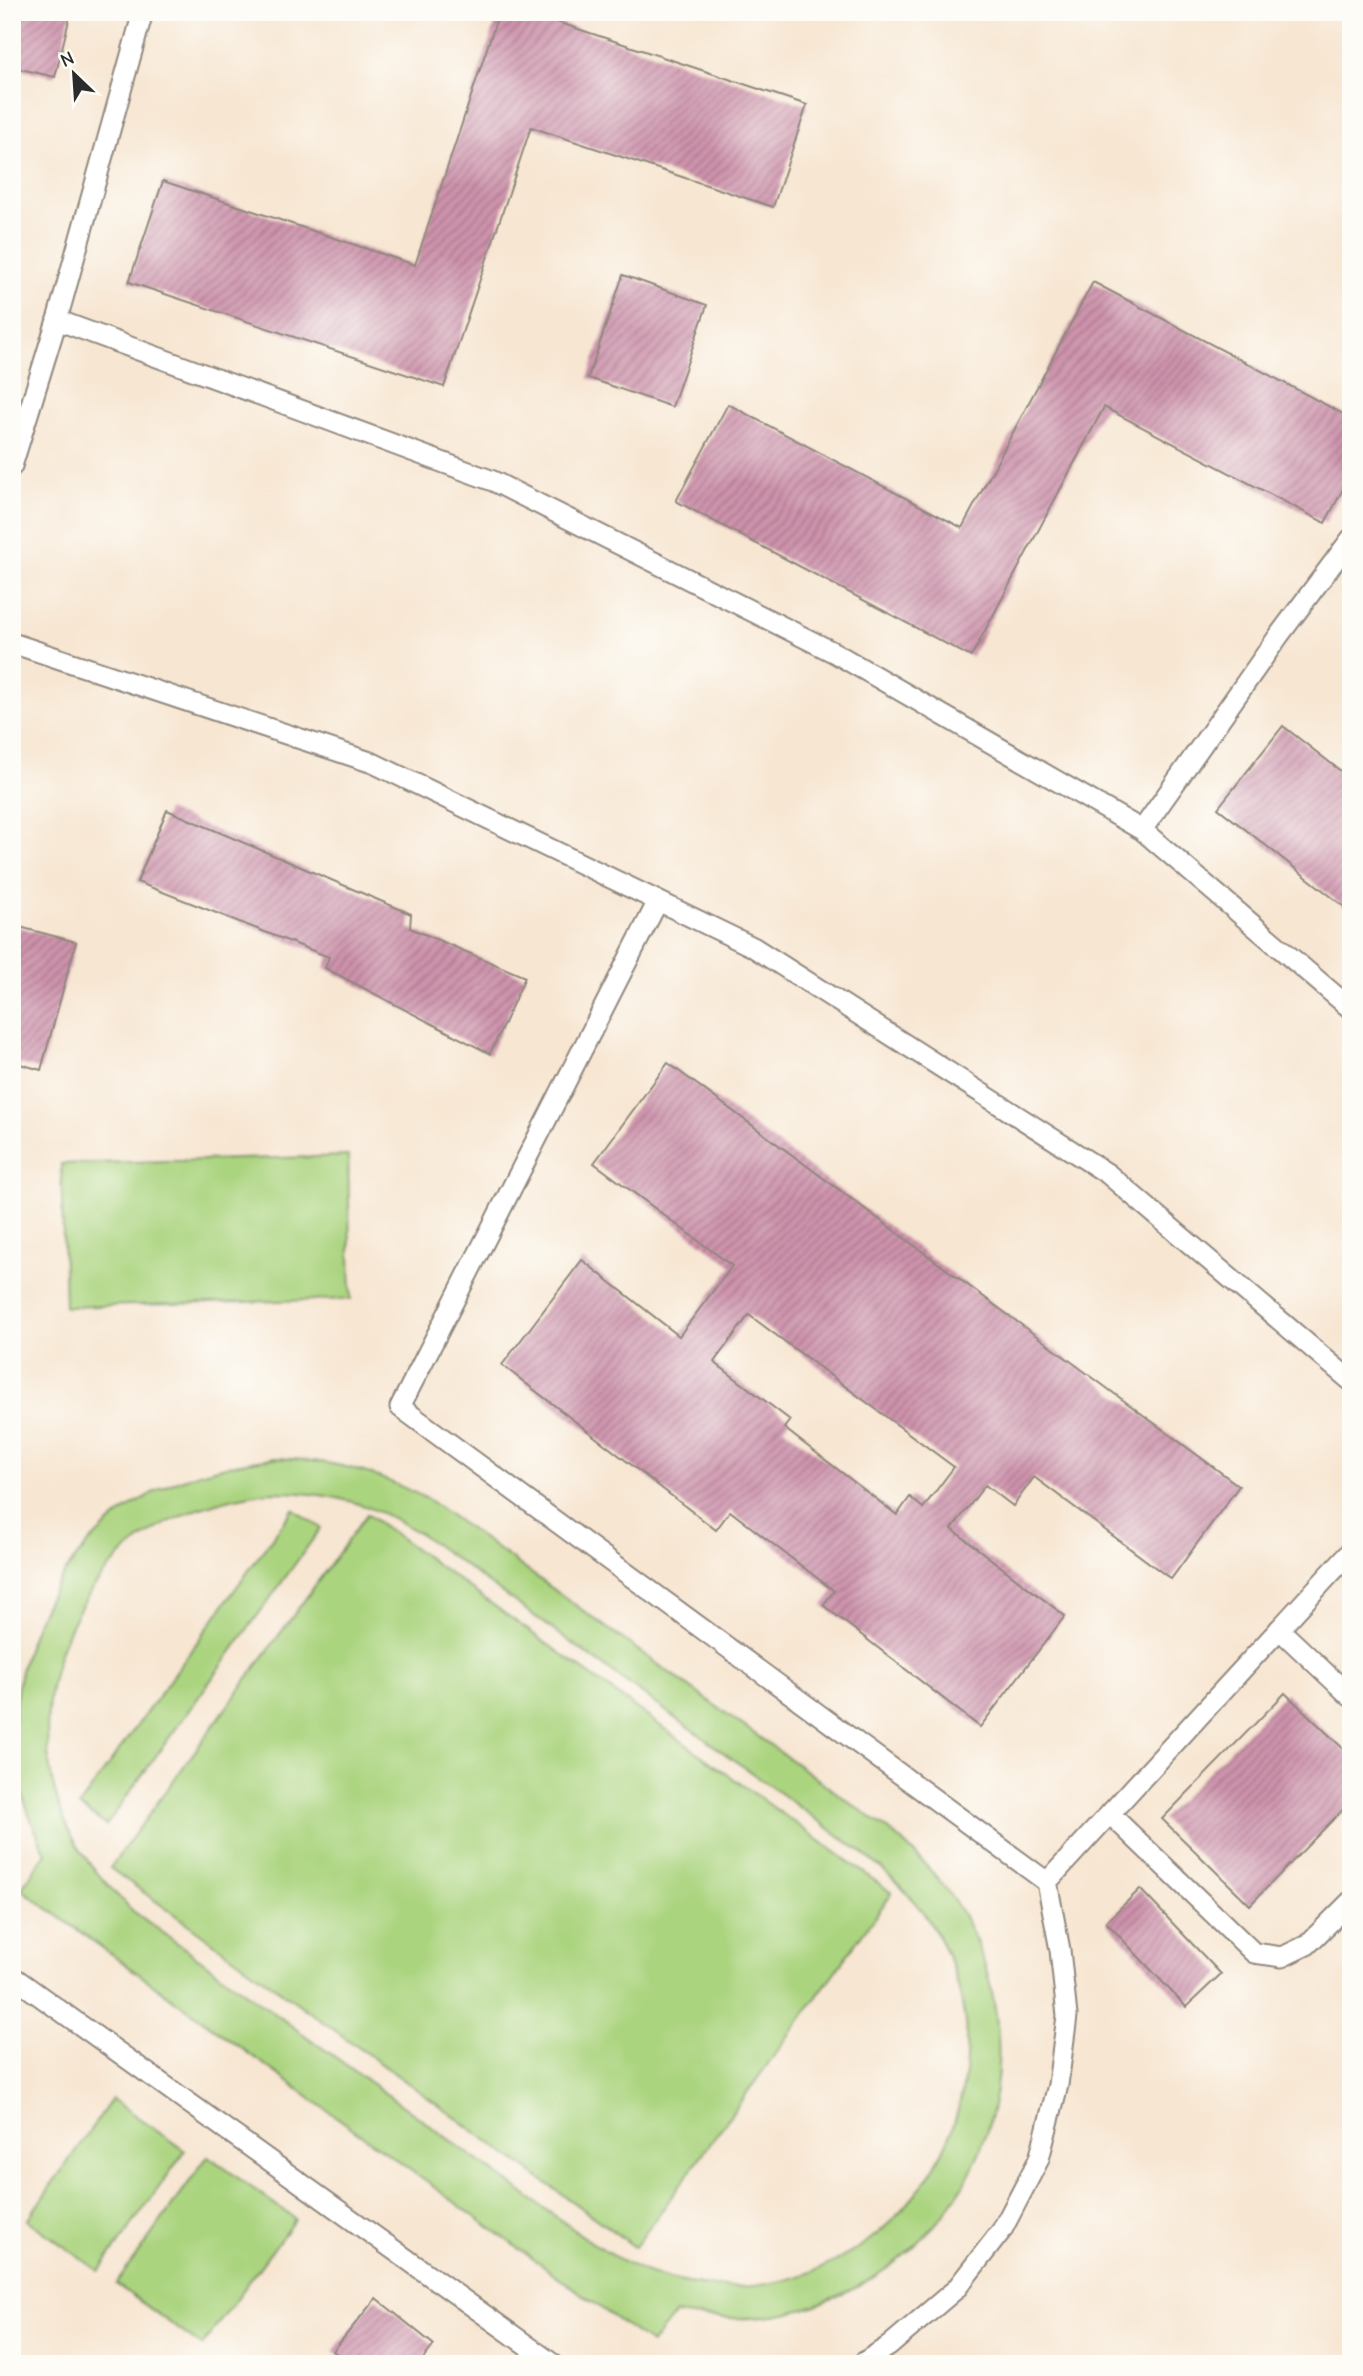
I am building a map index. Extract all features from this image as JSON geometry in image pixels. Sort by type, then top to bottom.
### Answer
[{"type":"lane","points":[[12,466],[58,320],[143,12]]},
{"type":"lane","points":[[58,320],[494,481],[835,653],[1142,830],[1351,1009]]},
{"type":"lane","points":[[1142,830],[1351,538]]},
{"type":"lane","points":[[12,643],[373,763],[753,947],[1108,1174],[1351,1381]]},
{"type":"lane","points":[[658,901],[400,1407],[1047,1882],[1060,1950],[1067,2016],[1058,2085],[1039,2159],[1002,2230],[956,2289],[889,2346],[861,2364]]},
{"type":"lane","points":[[1047,1882],[1351,1551]]},
{"type":"lane","points":[[1279,1629],[1351,1697]]},
{"type":"lane","points":[[1110,1814],[1254,1953],[1282,1957],[1307,1945],[1351,1901]]},
{"type":"lane","points":[[12,1976],[553,2364]]},
{"type":"green space","points":[[348,1156],[351,1299],[65,1307],[61,1164]]},
{"type":"green space","points":[[273,1458],[316,1461],[354,1469],[390,1481],[429,1500],[894,1834],[937,1878],[963,1914],[988,1978],[997,2028],[997,2079],[988,2127],[970,2173],[943,2215],[908,2252],[864,2283],[826,2301],[795,2311],[744,2318],[675,2314],[651,2344],[21,1889],[46,1853],[19,1783],[15,1757],[14,1714],[21,1671],[34,1630],[52,1592],[77,1557],[107,1526],[141,1500],[191,1476],[226,1466]],"holes":[[[270,1492],[292,1492],[349,1501],[385,1514],[422,1535],[860,1851],[885,1871],[927,1918],[943,1946],[964,2018],[963,2088],[942,2153],[904,2208],[852,2252],[790,2279],[721,2287],[647,2272],[625,2262],[591,2242],[133,1911],[90,1863],[78,1846],[60,1807],[50,1766],[47,1723],[52,1681],[65,1640],[84,1602],[109,1568],[141,1539],[171,1521],[202,1507],[235,1498]]]},
{"type":"green space","points":[[293,1509],[321,1528],[106,1825],[79,1806]]},
{"type":"green space","points":[[367,1514],[892,1893],[635,2247],[110,1868]]},
{"type":"green space","points":[[112,2099],[185,2151],[99,2271],[27,2220]]},
{"type":"green space","points":[[208,2156],[295,2219],[202,2346],[116,2284]]},
{"type":"building","points":[[12,12],[71,12],[55,77],[12,67]]},
{"type":"building","points":[[499,12],[527,12],[807,105],[773,207],[531,127],[444,387],[129,282],[163,181],[415,265]]},
{"type":"building","points":[[623,275],[707,305],[672,407],[588,378]]},
{"type":"building","points":[[1093,282],[1351,418],[1351,474],[1325,523],[1104,407],[971,657],[676,501],[728,404],[962,528]]},
{"type":"building","points":[[1283,726],[1351,779],[1351,912],[1218,808]]},
{"type":"building","points":[[167,810],[411,914],[410,928],[525,977],[490,1054],[325,968],[329,957],[137,882]]},
{"type":"building","points":[[12,925],[76,942],[41,1070],[20,1064],[13,1091]]},
{"type":"building","points":[[668,1063],[1239,1486],[1171,1579],[1034,1477],[1013,1506],[985,1485],[952,1529],[1065,1616],[980,1727],[823,1605],[834,1591],[730,1511],[716,1530],[502,1365],[582,1260],[679,1336],[732,1266],[594,1163]],"holes":[[[749,1315],[954,1467],[923,1508],[910,1497],[897,1515],[784,1428],[790,1420],[714,1362]]]},
{"type":"building","points":[[1285,1693],[1351,1756],[1351,1801],[1250,1905],[1162,1819]]},
{"type":"building","points":[[1140,1889],[1221,1974],[1186,2007],[1106,1922]]},
{"type":"building","points":[[376,2298],[434,2345],[419,2364],[349,2364],[333,2351]]}]
